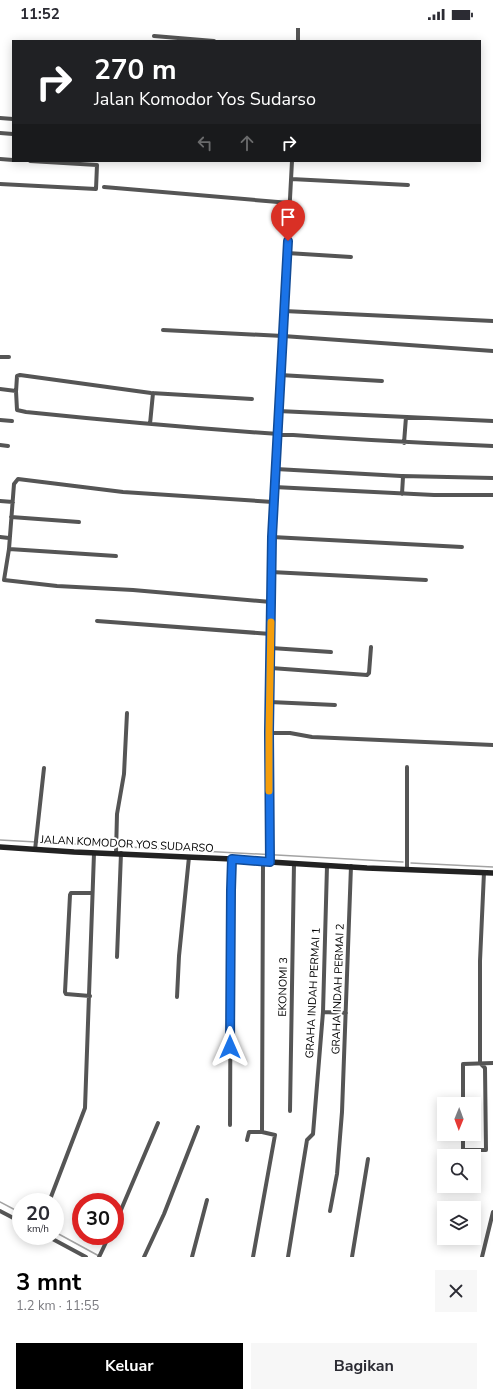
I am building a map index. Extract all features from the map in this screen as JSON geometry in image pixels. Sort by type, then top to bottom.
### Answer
[{"type":"street","points":[[298,28],[298,40]]},
{"type":"street","points":[[154,36],[202,40]]},
{"type":"street","points":[[0,118],[12,119]]},
{"type":"street","points":[[0,133],[12,134]]},
{"type":"street","points":[[0,159],[12,160]]},
{"type":"street","points":[[0,184],[96,189],[97,166],[43,162]]},
{"type":"street","points":[[270,860],[269,732],[273,502],[292,162]]},
{"type":"street","points":[[291,179],[408,185]]},
{"type":"street","points":[[104,188],[290,203]]},
{"type":"street","points":[[287,253],[351,257]]},
{"type":"street","points":[[284,311],[493,321]]},
{"type":"street","points":[[163,330],[283,336],[493,351]]},
{"type":"street","points":[[0,357],[9,357]]},
{"type":"street","points":[[252,399],[154,393],[20,375],[17,376],[16,408],[19,411],[277,435],[493,446]]},
{"type":"street","points":[[280,375],[382,381]]},
{"type":"street","points":[[0,389],[15,390],[16,393]]},
{"type":"street","points":[[150,424],[154,393]]},
{"type":"street","points":[[278,411],[493,421]]},
{"type":"street","points":[[404,442],[406,417]]},
{"type":"street","points":[[0,420],[12,421]]},
{"type":"street","points":[[0,445],[8,446]]},
{"type":"street","points":[[276,469],[402,476],[493,478]]},
{"type":"street","points":[[402,476],[402,494]]},
{"type":"street","points":[[271,602],[133,590],[57,586],[4,580],[2,572],[9,549],[14,484],[18,480],[123,492],[273,502]]},
{"type":"street","points":[[274,487],[402,494],[493,495]]},
{"type":"street","points":[[0,500],[12,502]]},
{"type":"street","points":[[11,517],[79,522]]},
{"type":"street","points":[[0,537],[9,538]]},
{"type":"street","points":[[272,537],[462,547]]},
{"type":"street","points":[[9,549],[116,556]]},
{"type":"street","points":[[271,572],[426,580]]},
{"type":"street","points":[[97,621],[271,634]]},
{"type":"street","points":[[271,668],[367,675],[369,673],[371,647]]},
{"type":"street","points":[[271,648],[331,652]]},
{"type":"street","points":[[270,702],[335,705]]},
{"type":"street","points":[[117,956],[117,814],[124,774],[127,713]]},
{"type":"street","points":[[269,732],[290,733],[312,737],[493,745]]},
{"type":"street","points":[[407,767],[407,869]]},
{"type":"street","points":[[35,847],[44,768]]},
{"type":"street","name":"JALAN KOMODOR YOS SUDARSO","points":[[0,848],[35,847],[94,853],[118,852],[263,862],[270,860],[327,866],[493,873]]},
{"type":"street","points":[[52,1193],[85,1108],[94,853]]},
{"type":"street","points":[[177,997],[179,956],[188,857]]},
{"type":"street","points":[[230,1125],[232,859]]},
{"type":"street","points":[[262,1132],[263,862]]},
{"type":"street","name":"EKONOMI 3","points":[[290,1111],[294,863]]},
{"type":"street","name":"GRAHA INDAH PERMAI 1","points":[[288,1257],[307,1140],[313,1134],[323,1012],[327,866]]},
{"type":"street","name":"GRAHA INDAH PERMAI 2","points":[[330,1211],[337,1174],[342,1112],[351,866]]},
{"type":"street","points":[[463,1141],[463,1150],[486,1150],[485,1068],[480,1063],[480,961],[484,872]]},
{"type":"street","points":[[90,996],[66,994],[65,992],[70,895],[71,893],[92,893]]},
{"type":"street","points":[[323,1012],[346,1013]]},
{"type":"street","points":[[463,1097],[463,1064],[493,1063]]},
{"type":"street","points":[[124,1203],[158,1123]]},
{"type":"street","points":[[144,1257],[164,1214],[198,1127]]},
{"type":"street","points":[[247,1140],[249,1132],[262,1132],[274,1135],[253,1257]]},
{"type":"street","points":[[352,1257],[368,1159]]},
{"type":"street","points":[[192,1257],[207,1200]]},
{"type":"street","points":[[0,1211],[12,1217]]},
{"type":"street","points":[[482,1257],[493,1212]]},
{"type":"street","points":[[64,1245],[86,1257]]},
{"type":"street","points":[[99,1257],[105,1245]]},
{"type":"waterway","points":[[0,840],[403,862]]},
{"type":"waterway","points":[[411,863],[493,867]]},
{"type":"waterway","points":[[0,1202],[12,1208]]},
{"type":"waterway","points":[[64,1237],[99,1256]]},
{"type":"slow traffic","points":[[269,791],[271,622]]},
{"type":"route","points":[[230,1047],[232,859],[270,862],[269,732],[273,502],[288,241]]}]
